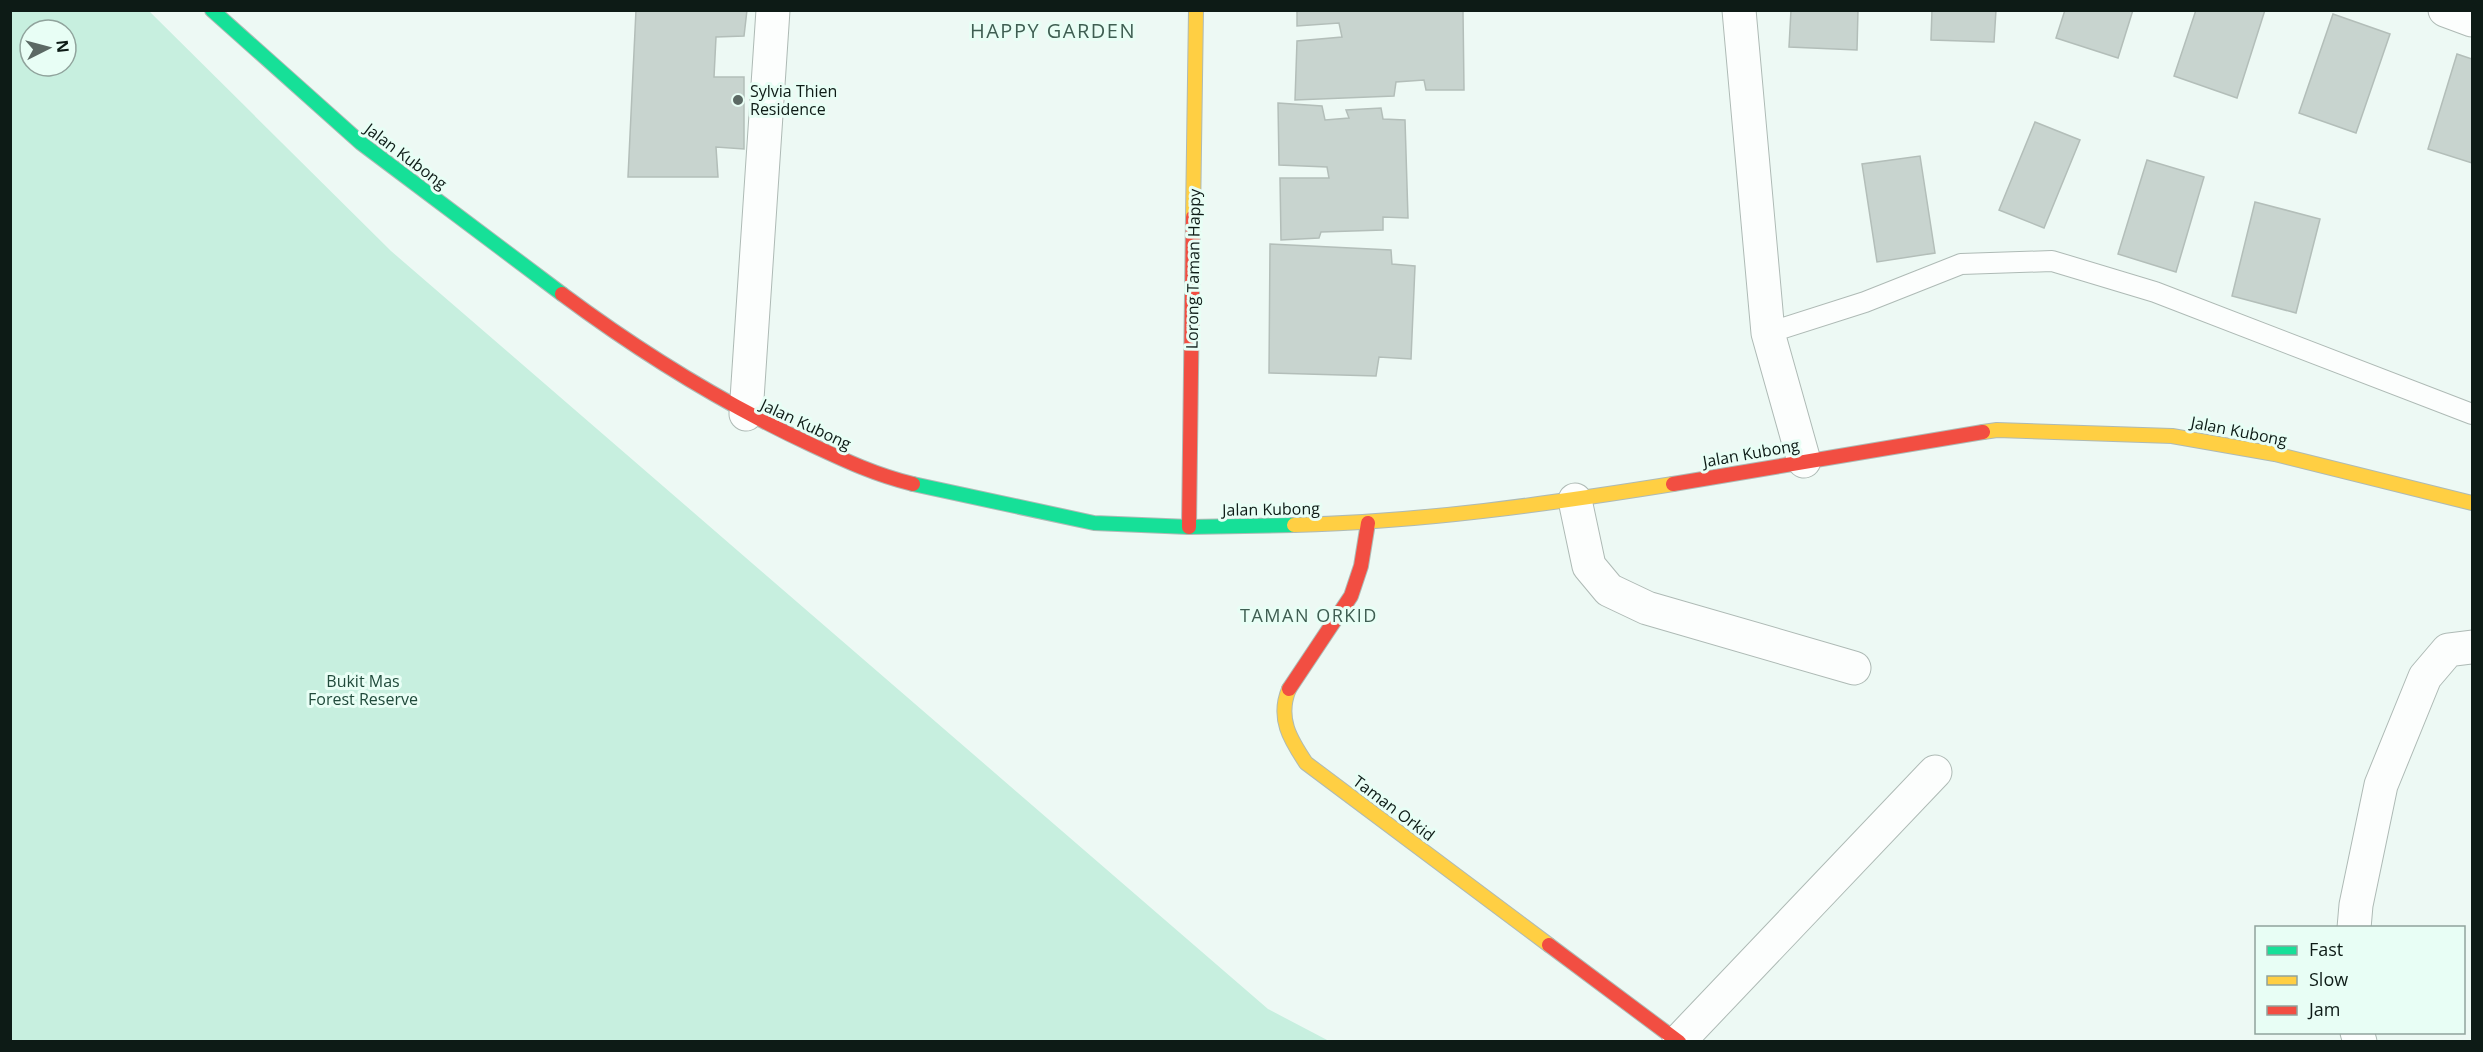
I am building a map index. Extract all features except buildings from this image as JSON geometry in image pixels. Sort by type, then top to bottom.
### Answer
[{"type":"main road","name":"Jalan Kubong","points":[[212,10],[361,143],[598,321],[746,414],[879,476],[1094,523],[1189,527],[1368,523],[1575,500],[1997,430],[2172,436],[2275,454],[2471,499]]},
{"type":"main road","name":"Lorong Taman Happy","points":[[1189,527],[1196,10]]},
{"type":"main road","name":"Taman Orkid","points":[[1368,523],[1364,562],[1346,606],[1293,679],[1284,700],[1283,723],[1290,745],[1306,763],[1679,1041]]},
{"type":"street","points":[[746,414],[773,10]]},
{"type":"street","points":[[1739,10],[1768,333],[1804,461]]},
{"type":"street","points":[[2445,10],[2472,20]]},
{"type":"street","points":[[1575,500],[1589,566],[1609,590],[1647,608],[1854,668]]},
{"type":"street","points":[[2354,926],[2356,905],[2381,785],[2425,677],[2448,650],[2472,647]]},
{"type":"street","points":[[1679,1041],[1935,772]]},
{"type":"lane","points":[[1768,333],[1865,302],[1961,264],[2052,261],[2155,292],[2472,414]]},
{"type":"green space","name":"Bukit Mas Forest Reserve","points":[[10,11],[149,11],[391,251],[1268,1009],[1329,1041],[11,1041]]},
{"type":"traffic: fast","points":[[212,10],[361,143],[562,294]]},
{"type":"traffic: fast","points":[[913,484],[1094,523],[1189,527],[1294,525]]},
{"type":"traffic: slow","points":[[1193,217],[1196,10]]},
{"type":"traffic: slow","points":[[1983,432],[1997,430],[2172,436],[2275,454],[2472,503]]},
{"type":"traffic: slow","points":[[1294,525],[1389,520],[1484,511],[1673,484]]},
{"type":"traffic: slow","points":[[1289,689],[1284,709],[1287,728],[1306,763],[1549,945]]},
{"type":"traffic: jam","points":[[1189,527],[1193,217]]},
{"type":"traffic: jam","points":[[562,294],[683,376],[747,412],[849,462],[913,484]]},
{"type":"traffic: jam","points":[[1673,484],[1983,432]]},
{"type":"traffic: jam","points":[[1289,689],[1351,596],[1361,566],[1368,523]]},
{"type":"traffic: jam","points":[[1549,945],[1679,1042]]},
{"type":"place","name":"Sylvia Thien Residence","points":[[738,100]]},
{"type":"district","name":"HAPPY GARDEN","points":[[1053,31]]},
{"type":"district","name":"TAMAN ORKID","points":[[1309,616]]}]
